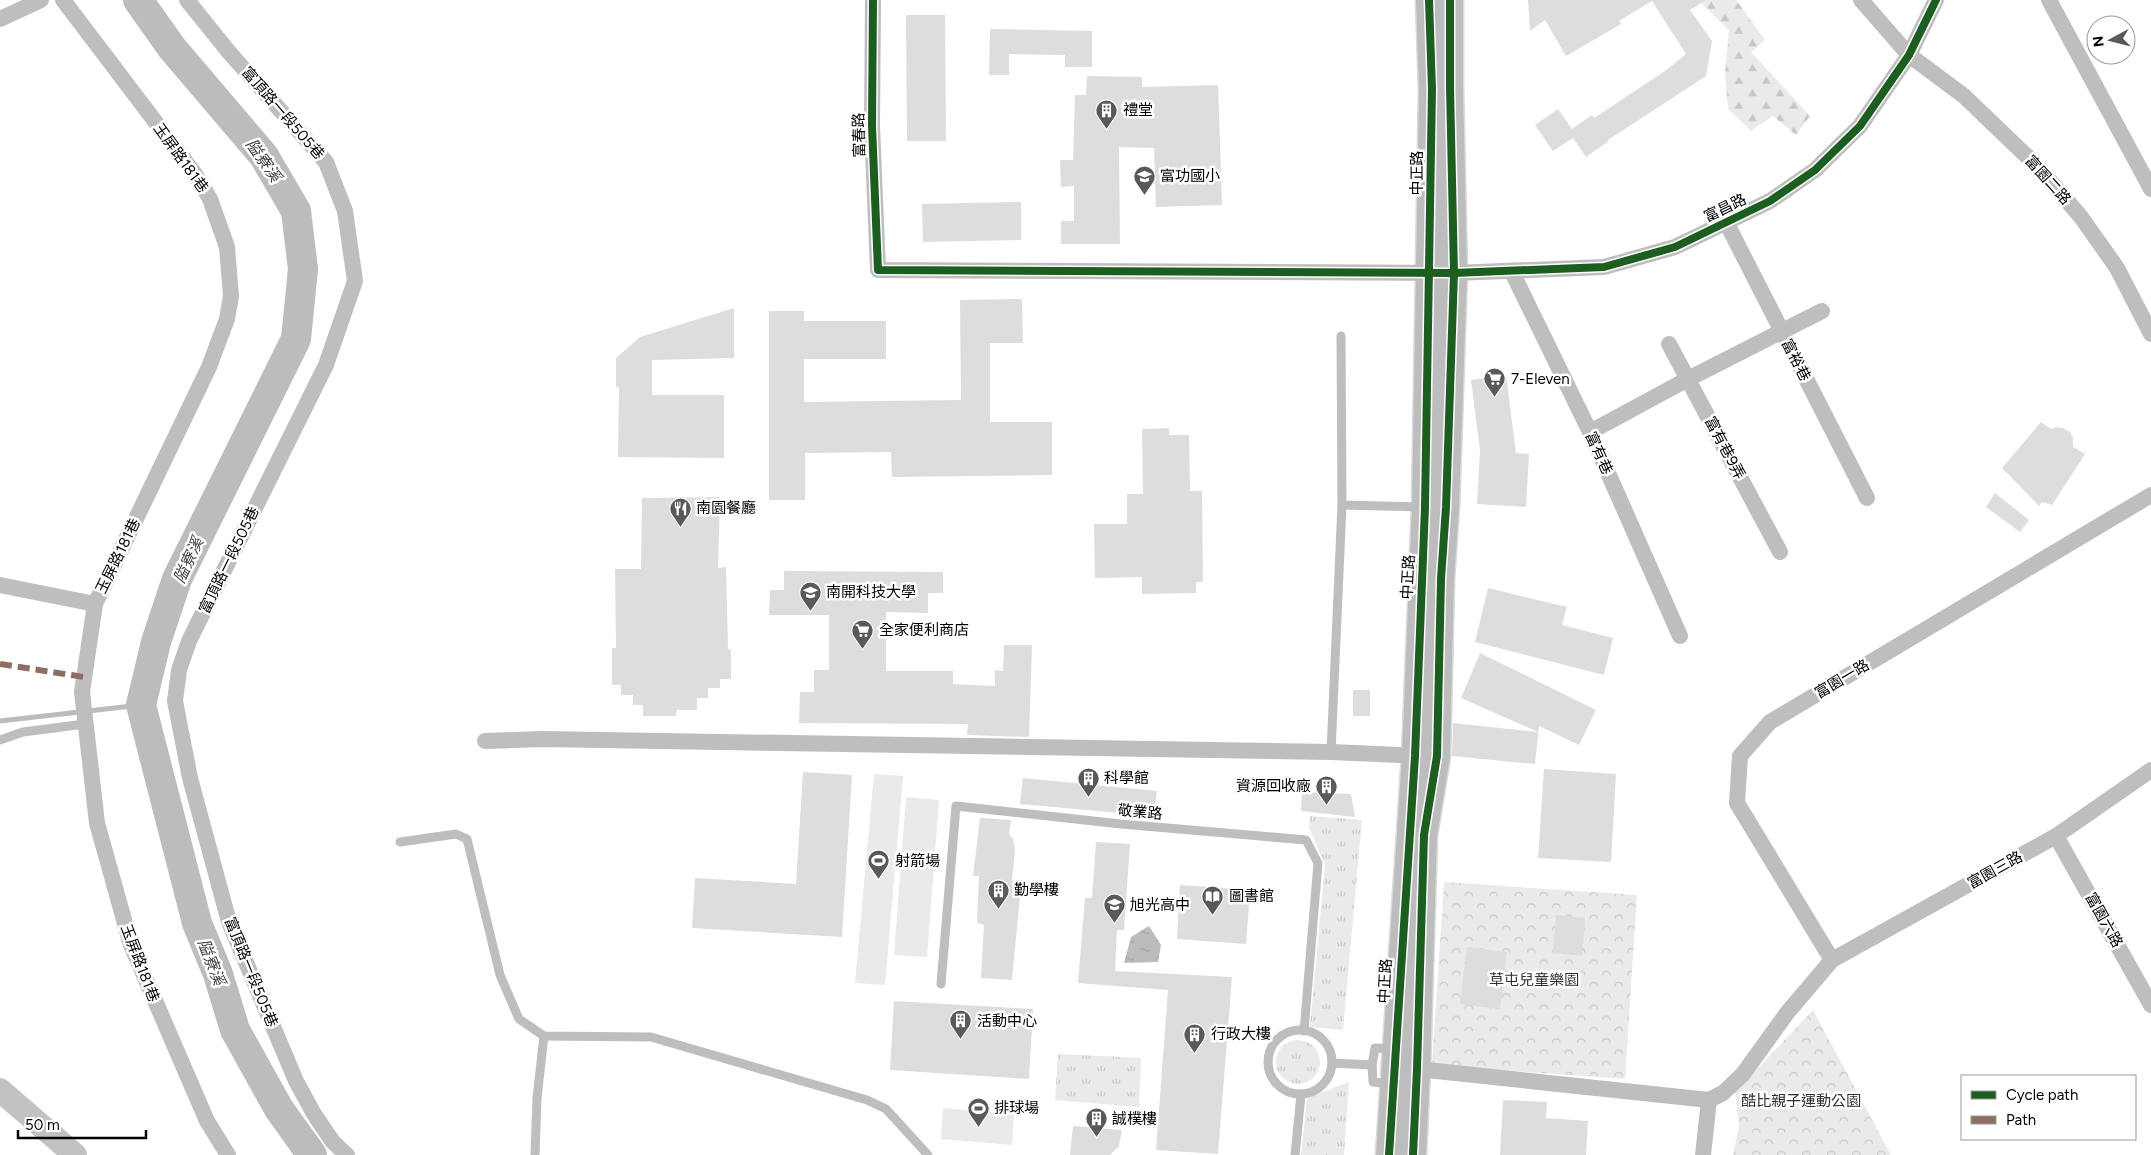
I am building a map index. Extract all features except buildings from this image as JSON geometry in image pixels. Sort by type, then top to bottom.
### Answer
[{"type":"main road","name":"中正路","points":[[1429,0],[1442,273]]},
{"type":"main road","name":"中正路","points":[[1389,1155],[1394,1067],[1426,756],[1441,579],[1436,507],[1442,273],[1450,87],[1450,0]]},
{"type":"main road","name":"中正路","points":[[1394,1067],[1413,1155]]},
{"type":"street","points":[[0,19],[41,0]]},
{"type":"street","name":"玉屏路181巷","points":[[63,0],[195,174],[210,199],[227,247],[231,274],[231,296],[227,319],[209,367],[95,604],[82,692],[97,823],[131,945],[207,1121],[228,1155]]},
{"type":"street","name":"富頂路一段505巷","points":[[187,0],[228,51],[326,162],[345,211],[355,281],[326,365],[189,641],[179,670],[175,701],[190,778],[229,922],[296,1081],[314,1114],[333,1142],[347,1155]]},
{"type":"street","name":"富春路","points":[[873,0],[872,126],[878,270]]},
{"type":"street","name":"富園二路","points":[[1862,0],[1909,55],[1964,96],[2038,167],[2069,203],[2118,268],[2151,334]]},
{"type":"street","name":"富昌路","points":[[878,270],[1442,273],[1512,272],[1604,267],[1675,247],[1770,201],[1815,170],[1860,126],[1909,55],[1936,0]]},
{"type":"street","points":[[2049,0],[2151,189]]},
{"type":"street","name":"富裕巷","points":[[1726,222],[1867,498]]},
{"type":"street","name":"富有巷","points":[[1512,272],[1590,432],[1680,636]]},
{"type":"street","points":[[1590,432],[1688,379],[1822,311]]},
{"type":"street","name":"富有巷9弄","points":[[1669,344],[1780,552]]},
{"type":"street","name":"富園一路","points":[[1832,960],[1737,803],[1740,756],[1770,722],[2151,495]]},
{"type":"street","points":[[0,586],[95,604]]},
{"type":"street","points":[[485,741],[552,739],[1331,752],[1426,756]]},
{"type":"street","name":"富園三路","points":[[1832,960],[2056,836],[2151,770]]},
{"type":"street","name":"富園六路","points":[[2056,836],[2151,1004]]},
{"type":"street","points":[[1394,1067],[1709,1100],[1723,1094],[1743,1074],[1787,1014],[1832,960]]},
{"type":"street","points":[[0,1090],[76,1155]]},
{"type":"street","points":[[1703,1155],[1709,1100]]},
{"type":"lane","points":[[1331,752],[1342,505],[1341,336]]},
{"type":"lane","points":[[1342,505],[1436,507]]},
{"type":"lane","points":[[0,740],[23,732],[85,724]]},
{"type":"lane","name":"敬業路","points":[[941,984],[956,806],[1121,824],[1306,840],[1318,863],[1304,1031]]},
{"type":"lane","points":[[400,842],[456,834],[467,839],[500,975],[519,1019],[544,1036],[651,1038],[867,1100],[886,1109],[928,1155]]},
{"type":"lane","points":[[1294,1031],[1304,1031],[1315,1034],[1323,1041],[1329,1050],[1332,1063],[1326,1080],[1320,1088],[1301,1095],[1291,1093],[1275,1083],[1269,1073],[1268,1062],[1269,1052],[1275,1042],[1283,1035],[1294,1031]]},
{"type":"lane","points":[[535,1155],[537,1098],[544,1036]]},
{"type":"lane","points":[[1332,1063],[1394,1067]]},
{"type":"lane","points":[[1295,1155],[1301,1095]]},
{"type":"green space","points":[[1698,0],[1736,0],[1765,40],[1751,52],[1810,116],[1796,135],[1773,116],[1751,131],[1728,109],[1725,73],[1729,30]]},
{"type":"green space","name":"射箭場","points":[[874,774],[903,776],[885,985],[855,983]]},
{"type":"green space","points":[[906,797],[939,800],[927,957],[894,955]]},
{"type":"green space","points":[[1310,816],[1362,820],[1343,1030],[1310,1027],[1325,865],[1309,828]]},
{"type":"green space","name":"草屯兒童樂園","points":[[1444,882],[1637,895],[1625,1079],[1432,1065]]},
{"type":"green space","name":"酷比親子運動公園","points":[[1813,1010],[1891,1155],[1733,1155],[1739,1126],[1735,1092]]},
{"type":"green space","points":[[1302,1040],[1314,1046],[1319,1053],[1319,1071],[1314,1078],[1307,1083],[1294,1084],[1282,1078],[1277,1071],[1276,1058],[1282,1046],[1289,1041]]},
{"type":"green space","points":[[1058,1054],[1141,1058],[1139,1107],[1055,1100]]},
{"type":"green space","points":[[1349,1082],[1344,1155],[1301,1155],[1307,1098]]},
{"type":"green space","name":"排球場","points":[[943,1108],[1014,1114],[1012,1145],[941,1139]]},
{"type":"water","points":[[1149,926],[1161,945],[1158,962],[1124,963],[1131,937]]},
{"type":"waterway","name":"隘寮溪","points":[[138,0],[172,48],[264,156],[296,211],[303,269],[296,339],[177,579],[156,642],[141,705],[197,923],[218,974],[235,1030],[279,1109],[312,1155]]},
{"type":"waterway","points":[[0,721],[141,705]]},
{"type":"marked path","points":[[0,664],[84,677]]},
{"type":"cycle path","points":[[873,0],[872,126],[878,270],[1454,273],[1604,267],[1675,247],[1770,201],[1815,170],[1860,126],[1909,55],[1936,0]]},
{"type":"cycle path","points":[[1389,1155],[1415,756],[1425,507],[1432,89],[1429,0]]},
{"type":"cycle path","points":[[1413,1155],[1424,835],[1437,756],[1441,579],[1446,507],[1454,273],[1450,0]]},
{"type":"place","name":"禮堂","points":[[1107,129]]},
{"type":"place","name":"富功國小","points":[[1144,195]]},
{"type":"place","name":"7-Eleven","points":[[1495,398]]},
{"type":"place","name":"南園餐廳","points":[[680,527]]},
{"type":"place","name":"南開科技大學","points":[[810,611]]},
{"type":"place","name":"全家便利商店","points":[[863,649]]},
{"type":"place","name":"科學館","points":[[1088,797]]},
{"type":"place","name":"資源回收廠","points":[[1327,805]]},
{"type":"place","name":"射箭場","points":[[879,880]]},
{"type":"place","name":"勤學樓","points":[[998,909]]},
{"type":"place","name":"圖書館","points":[[1213,915]]},
{"type":"place","name":"旭光高中","points":[[1114,924]]},
{"type":"place","name":"活動中心","points":[[961,1040]]},
{"type":"place","name":"行政大樓","points":[[1195,1053]]},
{"type":"place","name":"排球場","points":[[978,1127]]},
{"type":"place","name":"誠樸樓","points":[[1096,1138]]}]
